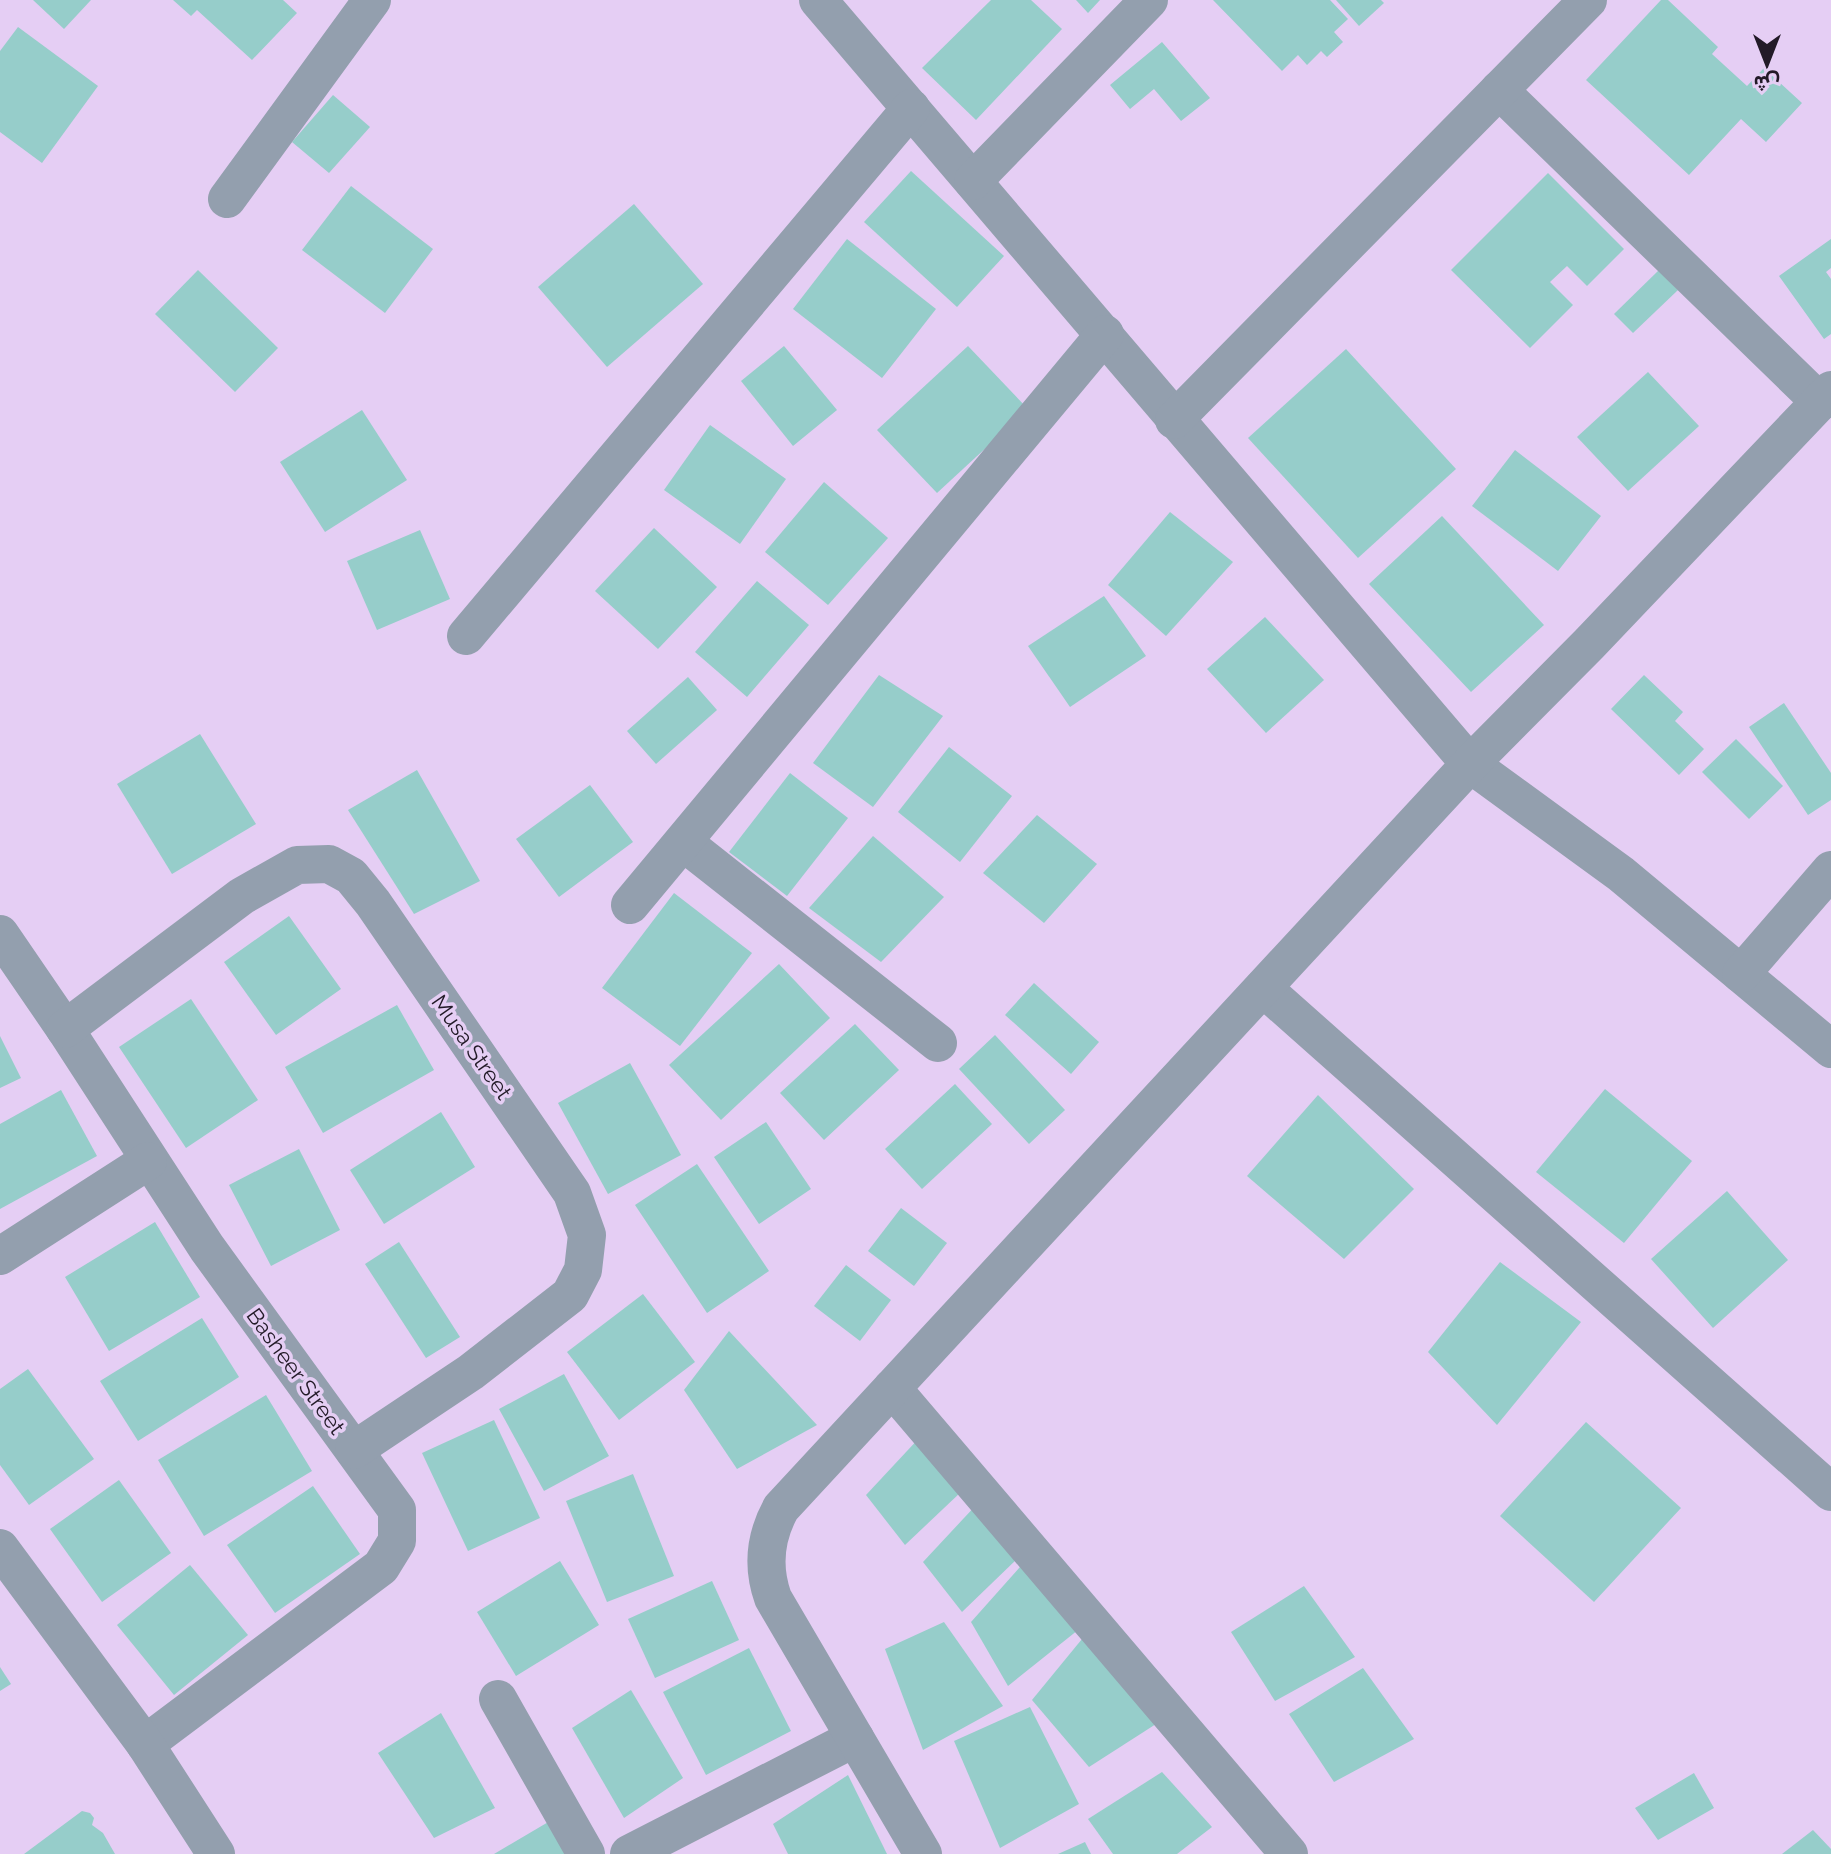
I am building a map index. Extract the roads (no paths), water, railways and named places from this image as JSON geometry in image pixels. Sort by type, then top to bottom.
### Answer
[{"type":"street","points":[[227,199],[372,0]]},
{"type":"street","points":[[818,0],[1470,764],[1621,874],[1831,1049]]},
{"type":"street","points":[[973,181],[1149,0]]},
{"type":"street","points":[[1174,420],[1588,0]]},
{"type":"street","points":[[923,1854],[773,1598],[766,1567],[767,1551],[769,1534],[781,1508],[1470,764],[1825,396],[1499,90]]},
{"type":"street","points":[[466,636],[911,108]]},
{"type":"street","points":[[630,905],[1105,334]]},
{"type":"street","points":[[683,842],[938,1043]]},
{"type":"street","name":"Musa Street","points":[[65,1029],[242,896],[297,865],[329,864],[351,876],[373,903],[572,1193],[587,1235],[583,1270],[570,1295],[471,1372],[354,1450]]},
{"type":"street","points":[[1741,974],[1831,870]]},
{"type":"street","name":"Basheer Street","points":[[0,934],[207,1248],[397,1510],[397,1541],[381,1567],[145,1744]]},
{"type":"street","points":[[1263,988],[1831,1492]]},
{"type":"street","points":[[0,1256],[148,1161]]},
{"type":"street","points":[[892,1388],[1289,1854]]},
{"type":"street","points":[[0,1548],[145,1744],[216,1854]]},
{"type":"street","points":[[498,1699],[586,1854]]},
{"type":"street","points":[[629,1854],[855,1738]]}]
